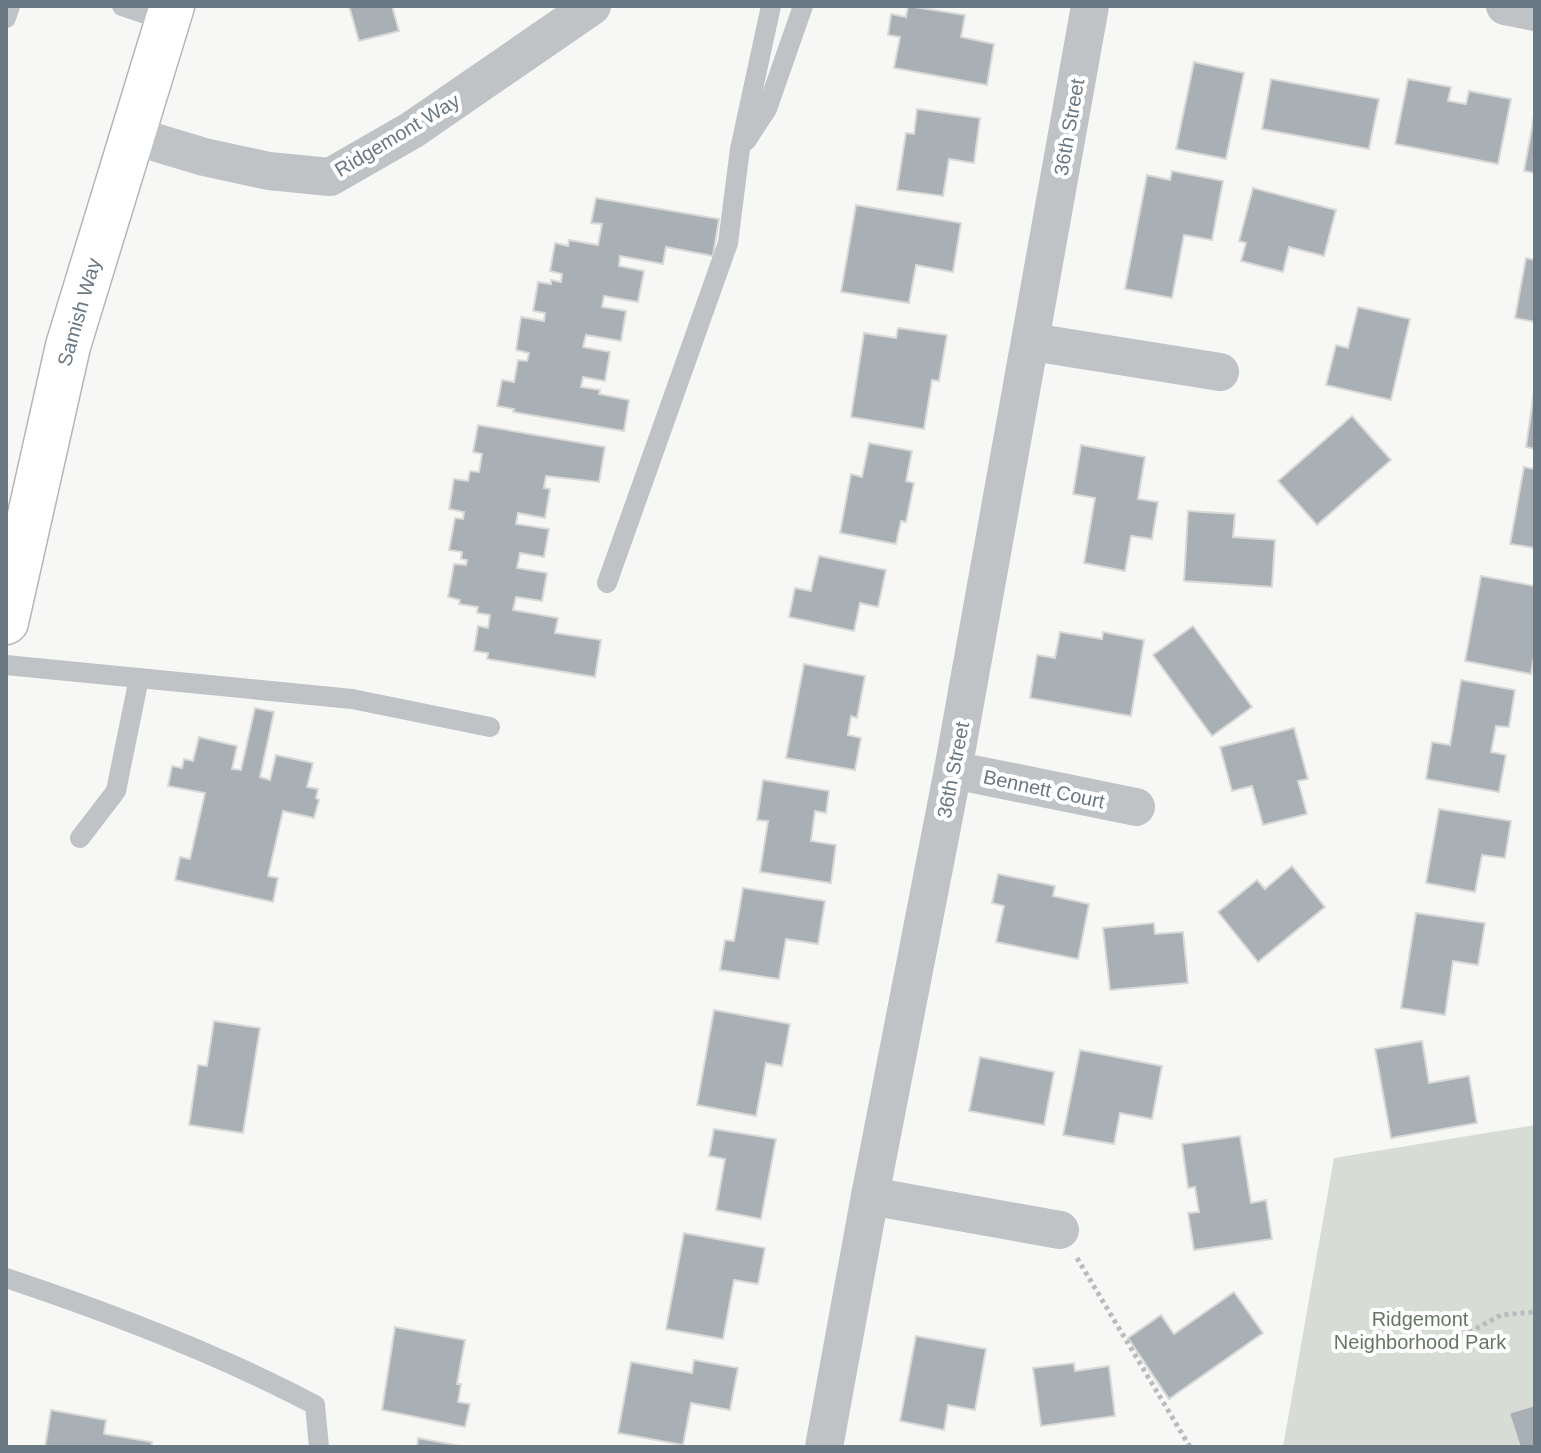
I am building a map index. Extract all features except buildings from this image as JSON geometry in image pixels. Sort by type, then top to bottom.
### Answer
[{"type":"main road","name":"Samish Way","points":[[6,622],[68,346],[169,13]]},
{"type":"street","name":"Ridgemont Way","points":[[131,135],[256,169],[330,177],[412,130],[592,6]]},
{"type":"street","name":"36th Street","points":[[824,1447],[953,770],[1090,6]]},
{"type":"street","points":[[1505,6],[1535,12]]},
{"type":"street","points":[[1032,342],[1220,372]]},
{"type":"street","name":"Bennett Court","points":[[953,770],[1136,807]]},
{"type":"street","points":[[870,1196],[1060,1230]]},
{"type":"lane","points":[[6,18],[10,6]]},
{"type":"lane","points":[[122,6],[169,13]]},
{"type":"lane","points":[[607,583],[728,243],[740,149],[771,6]]},
{"type":"lane","points":[[740,149],[767,109],[803,6]]},
{"type":"lane","points":[[6,665],[352,699],[490,727]]},
{"type":"lane","points":[[80,838],[116,791],[139,678]]},
{"type":"lane","points":[[6,1278],[66,1298],[257,1374],[315,1405],[319,1447]]},
{"type":"path","points":[[1060,1230],[1190,1447]]},
{"type":"path","points":[[1448,1344],[1501,1315],[1535,1312]]},
{"type":"green space","name":"Ridgemont Neighborhood Park","points":[[1535,1125],[1535,1447],[1283,1447],[1334,1158]]}]
